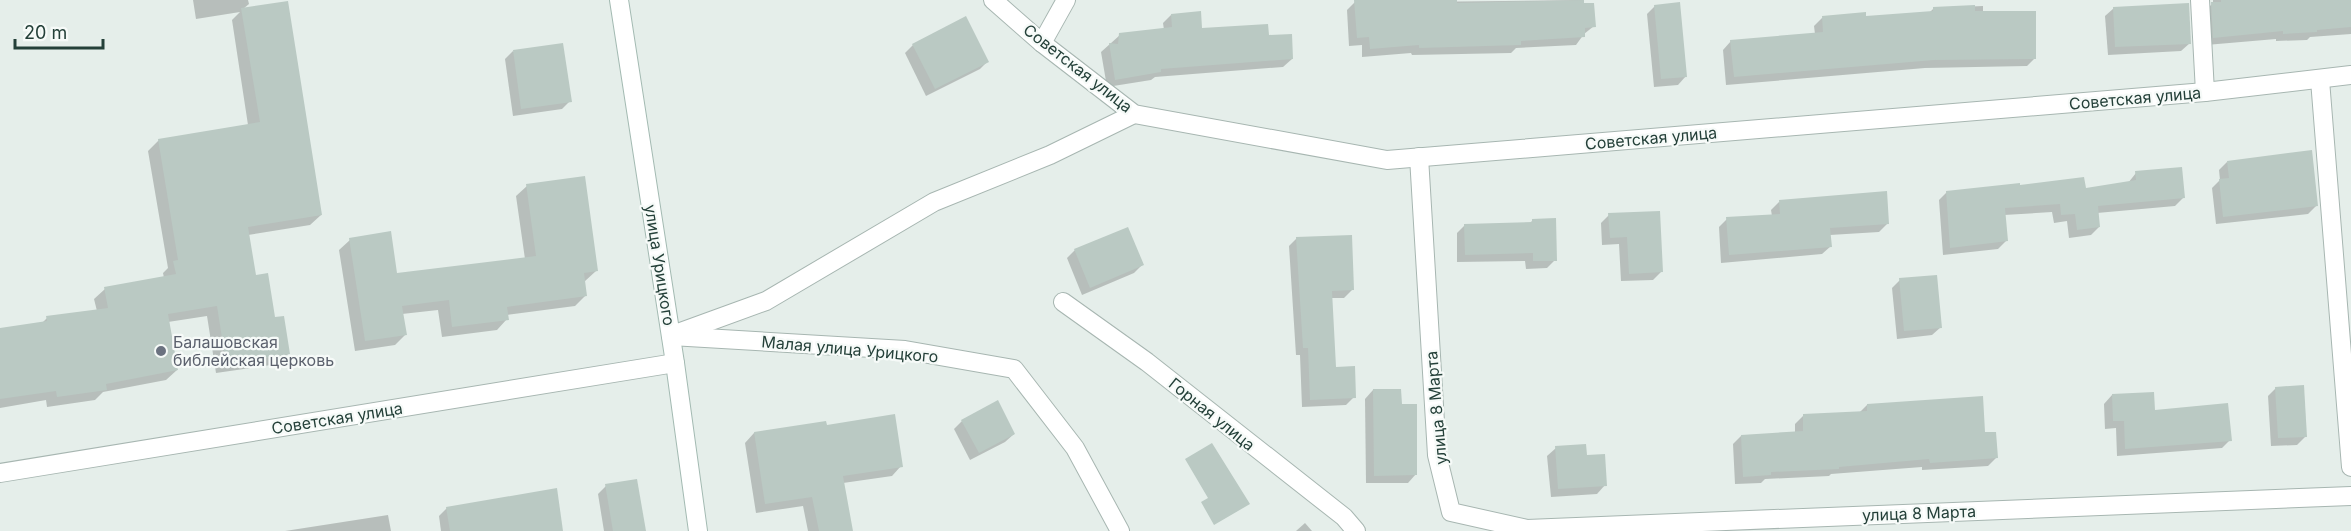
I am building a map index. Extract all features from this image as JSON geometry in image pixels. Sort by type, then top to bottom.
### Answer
[{"type":"street","name":"улица Урицкого","points":[[618,0],[671,336],[698,531]]},
{"type":"street","name":"Советская улица","points":[[993,0],[1042,43],[1134,114],[1387,160],[2205,92],[2351,75]]},
{"type":"street","points":[[1042,43],[1066,0]]},
{"type":"street","points":[[2200,0],[2205,92]]},
{"type":"street","points":[[2320,80],[2351,467]]},
{"type":"street","points":[[671,336],[766,301],[934,202],[1050,155],[1134,114]]},
{"type":"street","name":"улица 8 Марта","points":[[1419,157],[1437,455],[1450,512],[1527,529],[2351,496]]},
{"type":"street","name":"Горная улица","points":[[1063,302],[1147,362],[1344,517],[1356,531]]},
{"type":"street","name":"Малая улица Урицкого","points":[[671,336],[905,350],[1014,369],[1075,448],[1120,531]]},
{"type":"street","name":"Советская улица","points":[[0,473],[675,363]]},
{"type":"building","points":[[1354,0],[1457,0],[1457,3],[1584,0],[1584,3],[1594,3],[1596,27],[1585,28],[1585,37],[1521,41],[1521,45],[1419,48],[1419,45],[1370,49],[1369,37],[1357,38]]},
{"type":"building","points":[[2221,0],[2351,0],[2351,27],[2317,30],[2317,32],[2283,34],[2283,31],[2213,38],[2211,2],[2221,2]]},
{"type":"building","points":[[288,1],[322,215],[248,227],[256,275],[268,273],[275,317],[284,316],[290,354],[226,364],[217,306],[168,314],[178,370],[106,384],[107,390],[57,397],[56,391],[0,399],[0,328],[47,321],[46,316],[108,308],[104,287],[176,274],[173,261],[178,260],[158,139],[260,122],[241,8]]},
{"type":"building","points":[[1680,2],[1687,77],[1661,79],[1654,5]]},
{"type":"building","points":[[2189,3],[2191,44],[2115,47],[2113,7]]},
{"type":"building","points":[[1975,5],[1975,11],[2036,11],[2036,59],[1934,60],[1734,77],[1730,40],[1823,32],[1822,16],[1866,12],[1866,16],[1933,11],[1933,7]]},
{"type":"building","points":[[1201,11],[1202,28],[1268,24],[1269,35],[1292,34],[1293,59],[1161,69],[1161,72],[1115,80],[1109,43],[1118,44],[1119,33],[1172,27],[1171,14]]},
{"type":"building","points":[[966,16],[989,62],[935,89],[912,44]]},
{"type":"building","points":[[563,43],[572,102],[521,109],[513,50]]},
{"type":"building","points":[[2312,150],[2318,206],[2223,217],[2219,179],[2229,178],[2227,161]]},
{"type":"building","points":[[2182,167],[2185,198],[2098,206],[2100,227],[2077,230],[2075,214],[2061,215],[2060,204],[2005,208],[2008,241],[1950,248],[1946,191],[2084,177],[2086,188],[2136,180],[2135,171]]},
{"type":"building","points":[[585,176],[598,271],[584,273],[587,296],[507,307],[509,320],[452,327],[449,300],[402,306],[407,335],[365,341],[349,238],[391,231],[397,273],[536,256],[526,184]]},
{"type":"building","points":[[1887,191],[1889,224],[1830,228],[1832,247],[1729,255],[1726,217],[1780,214],[1779,200]]},
{"type":"building","points":[[1660,211],[1663,272],[1629,274],[1627,237],[1610,238],[1608,213]]},
{"type":"building","points":[[1556,218],[1557,261],[1533,261],[1533,253],[1465,255],[1464,224],[1532,222],[1532,219]]},
{"type":"building","points":[[1128,227],[1144,265],[1090,288],[1074,249]]},
{"type":"building","points":[[1352,235],[1354,290],[1332,291],[1336,367],[1355,366],[1356,398],[1310,400],[1308,348],[1303,348],[1296,237]]},
{"type":"building","points":[[1937,275],[1942,328],[1904,331],[1899,278]]},
{"type":"building","points":[[2304,385],[2307,437],[2278,438],[2275,387]]},
{"type":"building","points":[[1373,389],[1401,389],[1402,404],[1417,404],[1417,475],[1374,476]]},
{"type":"building","points":[[2154,392],[2155,410],[2228,403],[2232,441],[2125,449],[2124,421],[2113,421],[2112,394]]},
{"type":"building","points":[[1983,396],[1985,432],[1996,432],[1998,458],[1930,463],[1929,459],[1839,467],[1839,469],[1771,472],[1771,475],[1743,477],[1741,435],[1803,431],[1803,414],[1867,411],[1867,404]]},
{"type":"building","points":[[998,400],[1015,434],[979,453],[961,420]]},
{"type":"building","points":[[895,414],[903,467],[843,476],[853,531],[819,531],[812,497],[765,504],[754,432],[826,421],[827,425]]},
{"type":"building","points":[[1212,443],[1250,504],[1214,525],[1201,502],[1208,498],[1185,459]]},
{"type":"building","points":[[1586,444],[1587,455],[1605,454],[1607,486],[1558,489],[1555,446]]},
{"type":"building","points":[[637,479],[646,531],[613,531],[605,484]]},
{"type":"building","points":[[557,488],[563,531],[450,531],[446,507]]},
{"type":"place","name":"Балашовская библейская церковь","points":[[161,351]]}]
